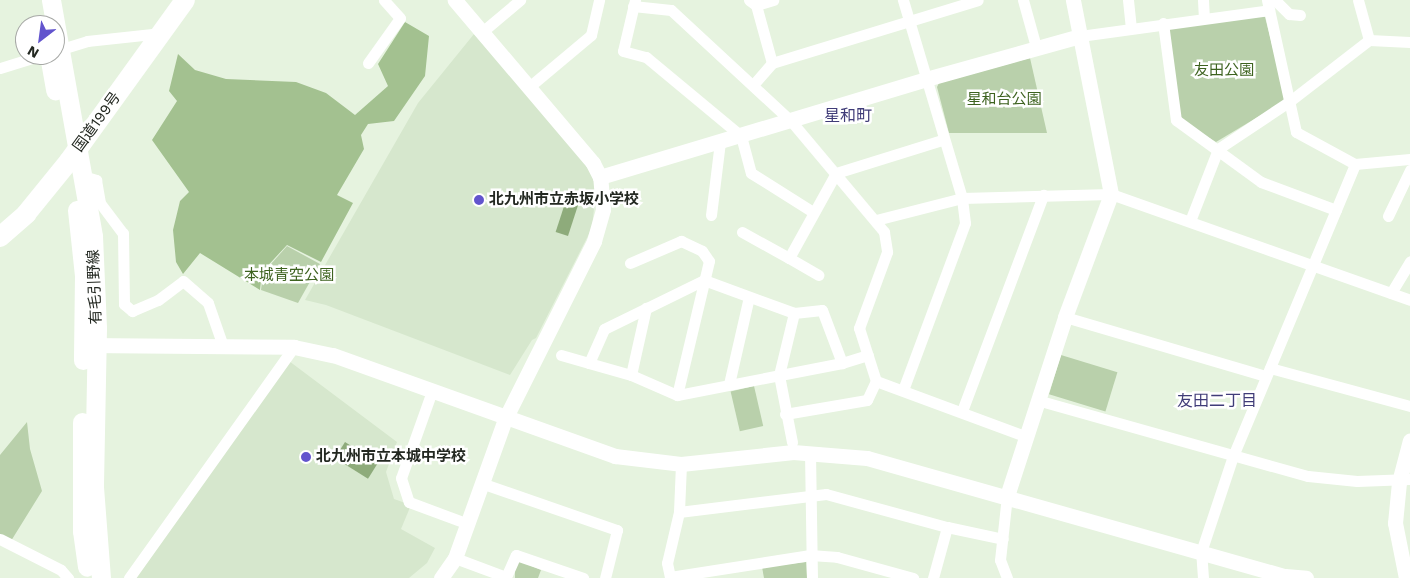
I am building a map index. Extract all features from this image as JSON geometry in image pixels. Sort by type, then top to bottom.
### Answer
[{"type":"highway","name":"国道199号","points":[[0,237],[26,214],[77,162],[186,0]]},
{"type":"main road","points":[[40,0],[42,15]]},
{"type":"main road","name":"有毛引野線","points":[[51,0],[52,15]]},
{"type":"main road","name":"有毛引野線","points":[[58,65],[77,162],[90,345],[94,487],[101,578]]},
{"type":"main road","name":"有毛引野線","points":[[89,578],[81,492],[90,345]]},
{"type":"street","points":[[368,63],[400,18],[384,0]]},
{"type":"street","points":[[441,578],[456,558],[505,419],[594,241],[603,209],[600,177],[593,163],[455,0]]},
{"type":"street","points":[[482,32],[520,0]]},
{"type":"street","points":[[530,87],[591,35],[600,0]]},
{"type":"street","points":[[772,63],[752,2],[773,0]]},
{"type":"street","points":[[903,0],[942,140],[962,198],[965,223],[903,390]]},
{"type":"street","points":[[753,85],[772,63],[910,22],[965,2],[978,0]]},
{"type":"street","points":[[1023,0],[1036,47]]},
{"type":"street","points":[[1007,578],[1000,560],[1007,496],[1065,317],[1111,194],[1073,0]]},
{"type":"street","points":[[1128,0],[1131,28]]},
{"type":"street","points":[[1203,0],[1204,18]]},
{"type":"street","points":[[1275,0],[1289,14],[1300,14]]},
{"type":"street","points":[[1358,0],[1369,40]]},
{"type":"street","points":[[785,414],[867,400],[876,381],[859,328],[887,252],[884,232],[876,220],[791,121],[672,10],[634,3],[623,51],[646,57],[741,136],[751,173],[813,212]]},
{"type":"street","points":[[600,177],[1036,47],[1080,36],[1162,22],[1204,18],[1268,5],[1296,132],[1355,164],[1410,159]]},
{"type":"street","points":[[1162,22],[1176,120],[1261,182],[1336,210]]},
{"type":"street","points":[[65,48],[88,40],[162,33]]},
{"type":"street","points":[[1190,222],[1218,149],[1290,101],[1369,40],[1410,42]]},
{"type":"street","points":[[0,68],[15,63]]},
{"type":"street","points":[[789,258],[836,173],[942,140]]},
{"type":"street","points":[[711,215],[720,142]]},
{"type":"street","points":[[77,162],[96,180],[100,203],[123,233],[124,304],[132,311],[158,300],[182,281],[208,302],[223,346]]},
{"type":"street","points":[[1203,578],[1201,552],[1234,456],[1355,164]]},
{"type":"street","points":[[1388,216],[1410,170]]},
{"type":"street","points":[[876,220],[962,198],[1111,194],[1313,264],[1410,300]]},
{"type":"street","points":[[962,411],[1043,195]]},
{"type":"street","points":[[742,232],[819,275]]},
{"type":"street","points":[[630,263],[680,240],[702,251],[708,261],[676,395]]},
{"type":"street","points":[[1391,293],[1410,261]]},
{"type":"street","points":[[589,363],[604,328],[704,280],[794,313],[822,310],[842,363]]},
{"type":"street","points":[[729,384],[749,297]]},
{"type":"street","points":[[631,375],[646,308]]},
{"type":"street","points":[[792,442],[785,414],[779,375],[794,313]]},
{"type":"street","points":[[1065,317],[1268,372],[1410,406]]},
{"type":"street","points":[[90,345],[294,347],[333,355],[505,419],[615,456],[681,464],[810,452],[867,458],[1285,576],[1306,578]]},
{"type":"street","points":[[129,578],[294,347]]},
{"type":"street","points":[[561,355],[631,375],[676,395],[842,363],[868,355]]},
{"type":"street","points":[[876,381],[962,411],[1025,436]]},
{"type":"street","points":[[432,391],[401,478],[409,502],[468,524]]},
{"type":"street","points":[[1037,400],[1308,476],[1404,481]]},
{"type":"street","points":[[1406,578],[1395,523],[1410,440]]},
{"type":"street","points":[[810,452],[810,555],[812,578]]},
{"type":"street","points":[[681,464],[679,512],[668,563],[670,578],[810,555],[837,557],[913,578]]},
{"type":"street","points":[[481,483],[617,530],[605,578]]},
{"type":"street","points":[[679,512],[826,494],[947,527],[1003,539]]},
{"type":"street","points":[[933,578],[947,527]]},
{"type":"street","points":[[0,539],[61,570],[68,578]]},
{"type":"street","points":[[456,558],[506,578],[516,555],[583,578]]},
{"type":"shaded area","points":[[405,22],[429,36],[425,76],[394,121],[368,124],[361,135],[364,149],[337,195],[353,203],[321,262],[287,245],[262,272],[260,290],[200,253],[183,274],[176,262],[173,230],[180,201],[189,192],[152,140],[177,101],[169,91],[178,54],[195,70],[226,79],[296,82],[326,93],[355,115],[388,86],[378,64]]},
{"type":"shaded area","name":"北九州市立赤坂小学校","points":[[474,34],[591,168],[596,189],[592,228],[536,338],[532,340],[510,375],[326,305],[305,300],[418,103]]},
{"type":"shaded area","points":[[568,194],[580,198],[568,236],[556,232]]},
{"type":"shaded area","name":"北九州市立本城中学校","points":[[289,361],[397,442],[386,472],[394,499],[411,505],[401,529],[435,548],[427,563],[409,578],[136,578]]},
{"type":"shaded area","points":[[345,442],[378,463],[368,479],[335,458]]},
{"type":"green space","name":"友田公園","points":[[1260,13],[1265,17],[1286,100],[1216,142],[1178,119],[1168,24]]},
{"type":"green space","name":"星和台公園","points":[[1030,58],[1047,133],[949,133],[937,87],[939,83]]},
{"type":"green space","name":"本城青空公園","points":[[287,246],[320,264],[298,303],[261,290],[263,273]]},
{"type":"green space","points":[[1061,355],[1117,372],[1105,411],[1049,394]]},
{"type":"green space","points":[[754,386],[763,426],[740,431],[731,391]]},
{"type":"green space","points":[[27,422],[30,449],[42,491],[11,541],[0,535],[0,455]]},
{"type":"green space","points":[[520,561],[541,570],[538,578],[515,578],[515,564]]},
{"type":"green space","points":[[806,562],[807,578],[764,578],[762,567]]},
{"type":"place","name":"北九州市立赤坂小学校","points":[[479,200]]},
{"type":"place","name":"北九州市立本城中学校","points":[[306,457]]},
{"type":"district","name":"星和町","points":[[848,116]]},
{"type":"district","name":"友田二丁目","points":[[1217,401]]}]
